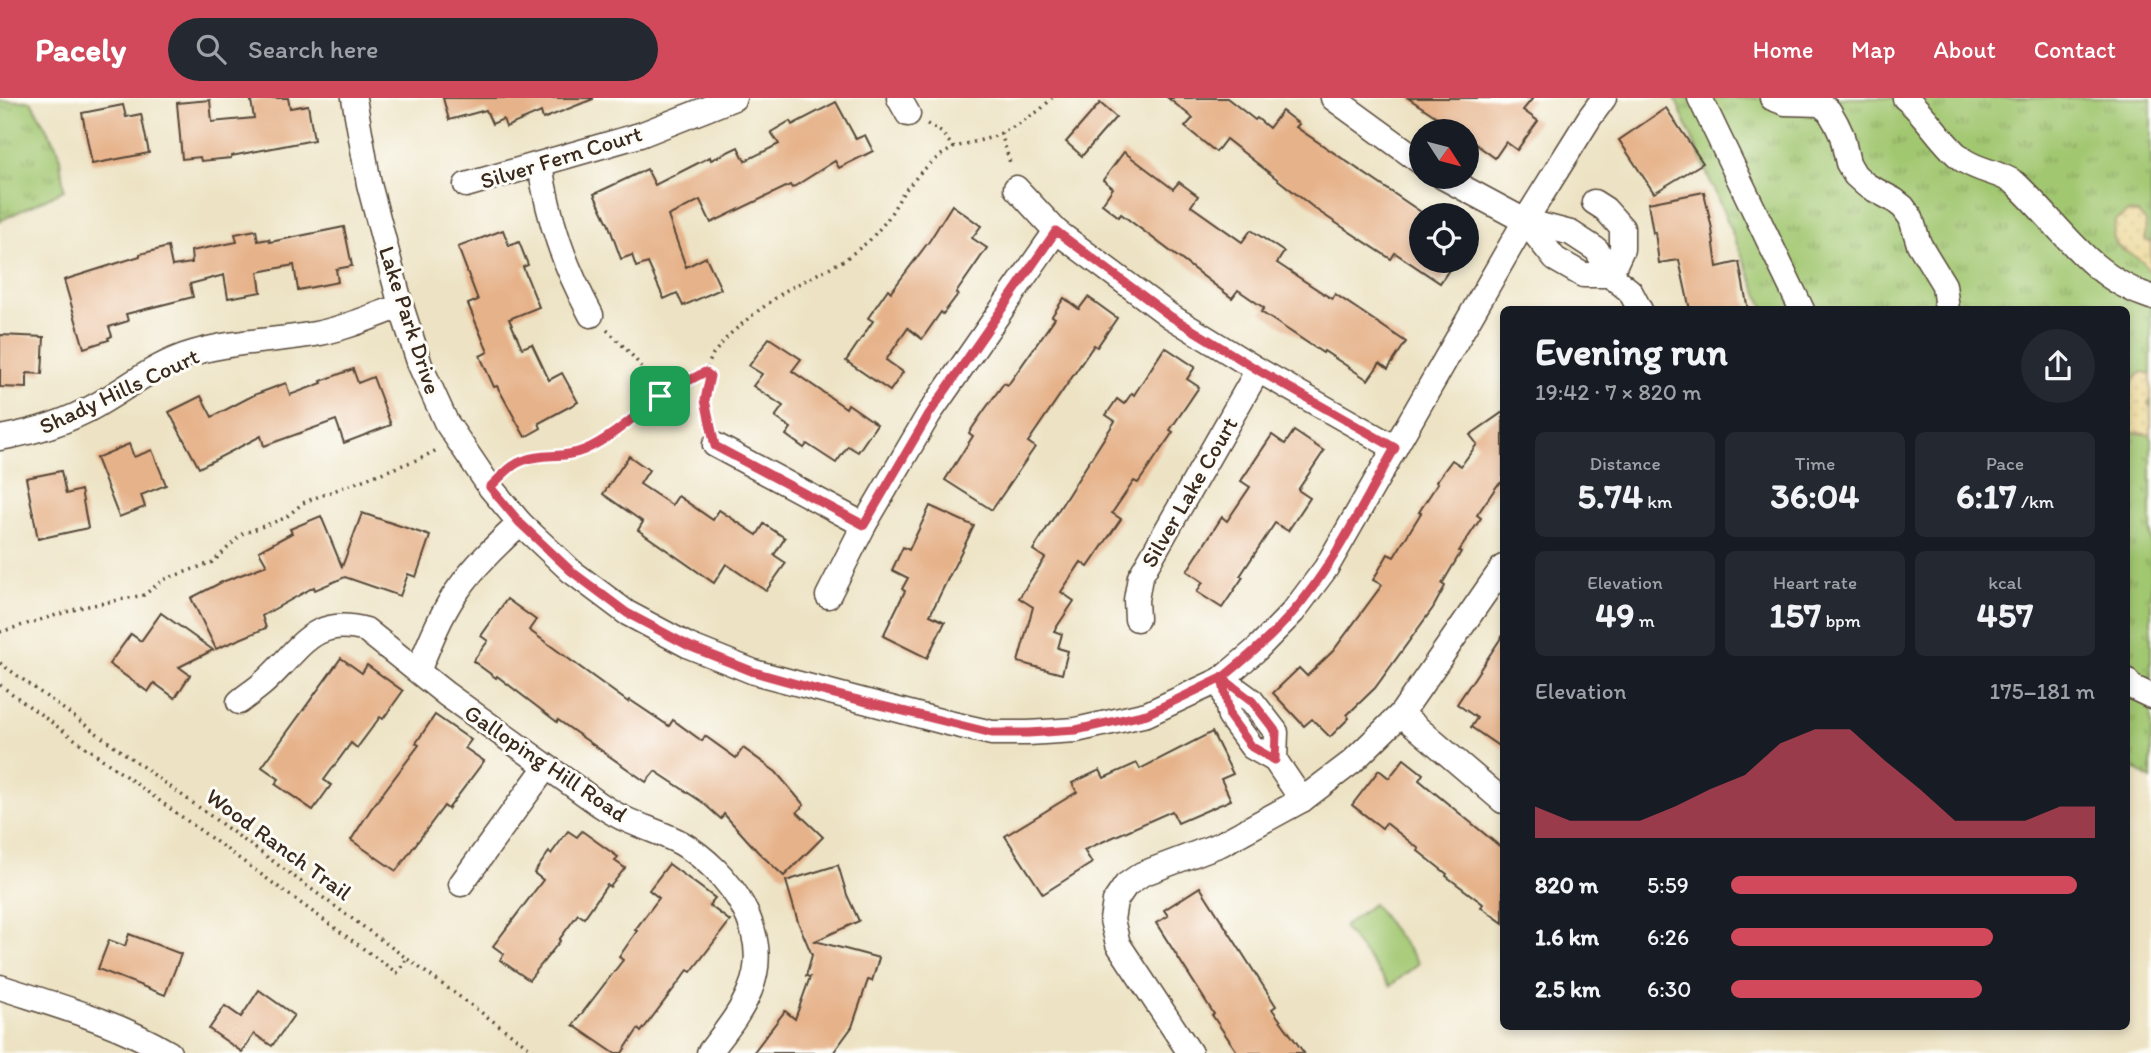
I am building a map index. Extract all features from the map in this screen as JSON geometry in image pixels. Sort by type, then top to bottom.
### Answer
[{"type":"street","name":"Lake Park Drive","points":[[354,98],[369,184],[401,306],[420,365],[446,422],[490,487],[520,523],[571,571],[627,613],[689,646],[754,672],[992,733],[1076,730],[1147,714],[1222,678],[1256,650],[1293,612],[1326,568],[1525,221],[1604,98]]},
{"type":"street","name":"Silver Fern Court","points":[[466,186],[640,135],[734,98]]},
{"type":"street","points":[[1333,98],[1409,153]]},
{"type":"street","points":[[1700,98],[1800,306]]},
{"type":"street","points":[[1772,98],[1785,103],[1820,104],[1829,111],[1842,136],[1848,163],[1855,175],[1866,185],[1894,200],[1911,218],[1919,244],[1944,285],[1947,306]]},
{"type":"street","points":[[1905,98],[1962,159],[2015,183],[2066,240],[2106,275],[2151,298]]},
{"type":"street","points":[[540,165],[546,204],[558,245],[591,315]]},
{"type":"street","points":[[1016,188],[1056,231],[1170,316],[1395,448]]},
{"type":"street","points":[[1464,189],[1525,221],[1571,233],[1597,250],[1610,275],[1630,291],[1638,306]]},
{"type":"street","points":[[1594,202],[1605,209],[1622,228],[1622,249],[1610,275]]},
{"type":"street","points":[[1525,221],[1555,258],[1583,275],[1610,275]]},
{"type":"street","points":[[828,596],[864,525],[929,414],[1056,231]]},
{"type":"street","points":[[1571,268],[1587,244]]},
{"type":"street","name":"Shady Hills Court","points":[[0,438],[30,433],[67,421],[146,373],[192,353],[227,345],[316,334],[354,324],[401,306]]},
{"type":"street","name":"Silver Lake Court","points":[[1137,619],[1136,600],[1140,577],[1258,370]]},
{"type":"street","points":[[715,446],[864,525]]},
{"type":"street","points":[[418,671],[444,613],[459,588],[479,563],[520,523]]},
{"type":"street","points":[[1190,1053],[1118,944],[1112,920],[1115,901],[1126,885],[1142,874],[1221,844],[1302,800],[1352,762],[1401,714],[1500,571]]},
{"type":"street","name":"Galloping Hill Road","points":[[239,702],[262,685],[317,631],[333,626],[351,626],[366,630],[446,694],[546,767],[624,819],[680,843],[706,860],[728,883],[745,909],[756,939],[757,964],[751,989],[709,1053]]},
{"type":"street","points":[[1222,678],[1252,701],[1276,732],[1275,760]]},
{"type":"street","points":[[1222,678],[1230,717],[1252,747],[1275,760],[1302,800]]},
{"type":"street","points":[[2130,685],[2151,696]]},
{"type":"street","points":[[1401,714],[1500,799]]},
{"type":"street","points":[[1243,735],[1266,719]]},
{"type":"street","points":[[461,884],[546,767]]},
{"type":"street","points":[[0,987],[112,1024],[141,1036],[169,1053]]},
{"type":"path","points":[[490,487],[525,460],[570,456],[588,448],[610,435],[660,396],[705,372],[721,344],[750,317],[785,290],[844,260],[869,241],[920,173],[954,148],[1001,133],[1040,110],[1052,98]]},
{"type":"path","points":[[904,106],[941,132],[954,148]]},
{"type":"path","points":[[1001,133],[1016,188]]},
{"type":"path","points":[[591,315],[638,361],[652,379],[660,396]]},
{"type":"path","points":[[705,372],[710,376],[705,400],[715,446]]},
{"type":"path","points":[[0,632],[83,607],[144,595],[163,580],[213,562],[242,534],[285,518],[303,503],[419,459],[457,438]]},
{"type":"path","name":"Wood Ranch Trail","points":[[0,663],[537,1053]]},
{"type":"path","points":[[0,685],[397,973],[407,959]]},
{"type":"green space","points":[[1675,98],[2151,98],[2151,780],[2130,765],[2130,306],[1763,306]]},
{"type":"green space","points":[[0,101],[31,101],[59,151],[64,190],[0,221]]},
{"type":"green space","points":[[1373,904],[1419,963],[1390,986],[1343,927]]},
{"type":"sand","points":[[2128,212],[2138,213],[2146,222],[2145,239],[2151,243],[2151,273],[2142,261],[2115,242],[2116,221]]},
{"type":"sand","points":[[2143,372],[2151,374],[2151,399],[2148,403],[2151,408],[2151,435],[2130,432],[2130,385]]},
{"type":"building","points":[[288,98],[290,108],[308,105],[314,140],[231,158],[201,161],[200,157],[182,159],[177,103],[210,100],[212,122],[254,118],[251,101]]},
{"type":"building","points":[[443,98],[593,99],[543,119],[541,112],[506,127],[503,119],[492,124],[486,110],[449,120]]},
{"type":"building","points":[[1168,98],[1227,98],[1269,128],[1282,111],[1299,124],[1296,127],[1409,204],[1409,262],[1395,253],[1391,259],[1318,211],[1226,139],[1216,152],[1185,127],[1193,118]]},
{"type":"building","points":[[1408,98],[1533,98],[1523,110],[1538,121],[1517,150],[1506,142],[1495,158],[1479,146],[1479,119],[1440,119]]},
{"type":"building","points":[[836,102],[856,139],[865,135],[873,151],[839,168],[835,161],[792,188],[790,185],[711,223],[700,200],[668,216],[686,267],[706,257],[721,289],[683,306],[677,293],[664,299],[648,263],[636,267],[632,255],[621,259],[594,194],[647,169],[655,185],[710,157],[711,160],[738,147],[745,161],[779,144],[771,132],[790,121],[792,125]]},
{"type":"building","points":[[1100,103],[1116,117],[1082,156],[1066,142]]},
{"type":"building","points":[[123,105],[126,117],[141,114],[149,153],[92,164],[82,113]]},
{"type":"building","points":[[1666,108],[1703,163],[1654,193],[1619,140]]},
{"type":"building","points":[[1124,152],[1173,189],[1179,182],[1198,196],[1191,206],[1242,242],[1251,230],[1284,252],[1277,263],[1332,299],[1335,294],[1406,342],[1388,369],[1380,363],[1368,380],[1261,312],[1264,308],[1238,290],[1232,298],[1121,214],[1119,217],[1102,204],[1113,188],[1103,180]]},
{"type":"building","points":[[1704,192],[1717,267],[1739,262],[1747,306],[1689,306],[1679,260],[1659,263],[1648,203]]},
{"type":"building","points":[[952,205],[981,226],[972,238],[987,248],[956,293],[958,294],[922,339],[908,328],[886,360],[903,372],[890,391],[846,361],[873,321],[868,318],[888,289],[891,292],[930,240]]},
{"type":"building","points":[[344,227],[352,266],[336,269],[338,282],[298,290],[294,265],[258,272],[261,292],[228,298],[224,275],[190,284],[193,297],[126,314],[128,321],[109,327],[112,336],[109,340],[84,348],[64,280],[168,247],[172,266],[192,263],[191,251],[237,242],[235,234],[256,230],[258,241],[269,239],[270,242]]},
{"type":"building","points":[[503,230],[509,246],[519,242],[528,265],[523,267],[539,307],[509,319],[522,348],[532,344],[549,380],[562,373],[578,402],[539,423],[541,428],[525,437],[497,386],[494,387],[480,356],[488,352],[468,304],[478,300],[458,247]]},
{"type":"building","points":[[1425,273],[1447,273],[1440,283]]},
{"type":"building","points":[[1088,297],[1117,318],[1097,347],[1094,345],[1028,442],[1035,447],[992,510],[945,480],[973,436],[969,433],[1004,383],[1008,385],[1055,318],[1052,316],[1064,298],[1079,309]]},
{"type":"building","points":[[0,335],[44,337],[42,374],[27,373],[27,388],[0,387]]},
{"type":"building","points":[[769,338],[801,359],[792,371],[846,408],[848,404],[877,424],[858,452],[848,446],[836,463],[807,444],[804,448],[786,435],[791,428],[775,417],[783,406],[753,386],[762,374],[749,366]]},
{"type":"building","points":[[1165,347],[1195,367],[1187,379],[1199,387],[1170,430],[1173,432],[1138,483],[1134,481],[1112,513],[1121,519],[1088,567],[1081,562],[1061,592],[1074,601],[1054,631],[1062,634],[1058,648],[1068,651],[1062,674],[1018,662],[1033,607],[1019,598],[1045,558],[1033,550],[1115,421],[1106,415],[1117,399],[1124,404],[1132,393],[1134,395]]},
{"type":"building","points":[[353,369],[358,383],[373,377],[391,425],[344,443],[336,420],[264,446],[261,436],[199,468],[169,412],[201,396],[212,417],[254,395],[286,383],[290,395]]},
{"type":"building","points":[[1500,414],[1500,484],[1477,515],[1481,518],[1459,551],[1461,552],[1442,584],[1445,586],[1433,608],[1375,688],[1347,715],[1349,718],[1330,737],[1312,719],[1304,726],[1273,693],[1299,668],[1307,676],[1333,651],[1382,585],[1373,580],[1388,554],[1394,557],[1438,483],[1436,482],[1452,460],[1461,466],[1477,444],[1470,435]]},
{"type":"building","points":[[1294,431],[1324,451],[1298,490],[1310,498],[1288,531],[1275,523],[1222,608],[1197,592],[1203,582],[1187,571],[1222,517],[1227,521],[1250,487],[1241,481],[1272,435],[1285,444]]},
{"type":"building","points":[[129,444],[134,457],[152,450],[166,485],[141,495],[145,507],[119,517],[96,458]]},
{"type":"building","points":[[629,456],[649,470],[640,484],[672,505],[678,496],[713,520],[719,510],[757,535],[764,524],[785,538],[774,555],[786,563],[766,591],[726,564],[714,583],[638,530],[643,522],[603,494]]},
{"type":"building","points":[[61,471],[66,494],[81,490],[88,528],[38,539],[26,478]]},
{"type":"building","points":[[930,506],[974,526],[930,615],[945,622],[927,658],[883,636],[905,591],[902,589],[908,578],[892,570],[903,547],[909,550]]},
{"type":"building","points":[[362,513],[430,536],[416,577],[408,574],[400,596],[345,577],[315,590],[314,587],[269,612],[262,616],[266,628],[216,649],[191,598],[222,582],[267,565],[259,551],[292,533],[290,529],[321,516],[342,567]]},
{"type":"building","points":[[507,599],[536,620],[529,630],[628,702],[630,700],[669,726],[673,720],[702,741],[705,736],[736,758],[743,748],[776,772],[804,805],[797,812],[823,837],[784,876],[724,814],[721,819],[702,802],[655,771],[646,782],[473,661],[488,641],[481,636]]},
{"type":"building","points":[[161,613],[213,650],[179,667],[190,675],[175,698],[154,683],[148,692],[109,664],[131,634],[141,641]]},
{"type":"building","points":[[1500,640],[1500,747],[1471,727],[1477,718],[1457,704]]},
{"type":"building","points":[[341,658],[362,673],[367,665],[403,691],[357,748],[351,743],[324,780],[331,785],[313,810],[275,784],[279,779],[262,767]]},
{"type":"building","points":[[435,715],[471,740],[465,748],[484,761],[448,809],[444,806],[396,871],[351,840],[419,745],[416,743]]},
{"type":"building","points":[[1212,732],[1233,774],[1221,779],[1231,800],[1178,823],[1172,811],[1084,850],[1092,863],[1043,894],[1005,836],[1077,792],[1072,783],[1100,770],[1104,778],[1137,763],[1140,769]]},
{"type":"building","points":[[1404,759],[1423,774],[1419,780],[1500,847],[1500,921],[1386,823],[1382,828],[1352,805],[1379,770],[1389,778]]},
{"type":"building","points":[[568,831],[577,837],[582,831],[618,857],[615,861],[625,868],[610,887],[607,885],[584,918],[578,914],[529,980],[500,960],[504,954],[493,946],[543,880],[534,873]]},
{"type":"building","points":[[669,864],[715,898],[709,905],[730,921],[691,972],[688,970],[641,1032],[638,1029],[622,1053],[614,1053],[573,1025],[623,960],[619,957],[659,898],[649,890]]},
{"type":"building","points":[[838,865],[847,895],[859,921],[815,941],[879,958],[872,981],[868,980],[852,1027],[833,1053],[753,1053],[785,1011],[795,1019],[810,977],[806,976],[812,955],[798,922],[786,881]]},
{"type":"building","points":[[1200,887],[1276,1006],[1272,1009],[1304,1053],[1238,1053],[1212,1015],[1214,1014],[1156,923],[1168,916],[1164,910]]},
{"type":"building","points":[[129,934],[181,954],[165,995],[98,969],[109,940],[125,946]]},
{"type":"building","points":[[259,990],[294,1015],[272,1046],[254,1034],[242,1052],[209,1029],[225,1006],[241,1017]]},
{"type":"route","points":[[660,396],[610,435],[588,448],[570,456],[546,456],[525,460],[490,487],[520,523],[571,571],[627,613],[689,646],[754,672],[992,733],[1076,730],[1147,714],[1222,678],[1230,717],[1252,747],[1275,760],[1276,732],[1252,701],[1222,678],[1256,650],[1293,612],[1326,568],[1395,448],[1170,316],[1056,231],[929,414],[864,525],[715,446],[705,400],[710,376],[705,372],[660,396]]}]
